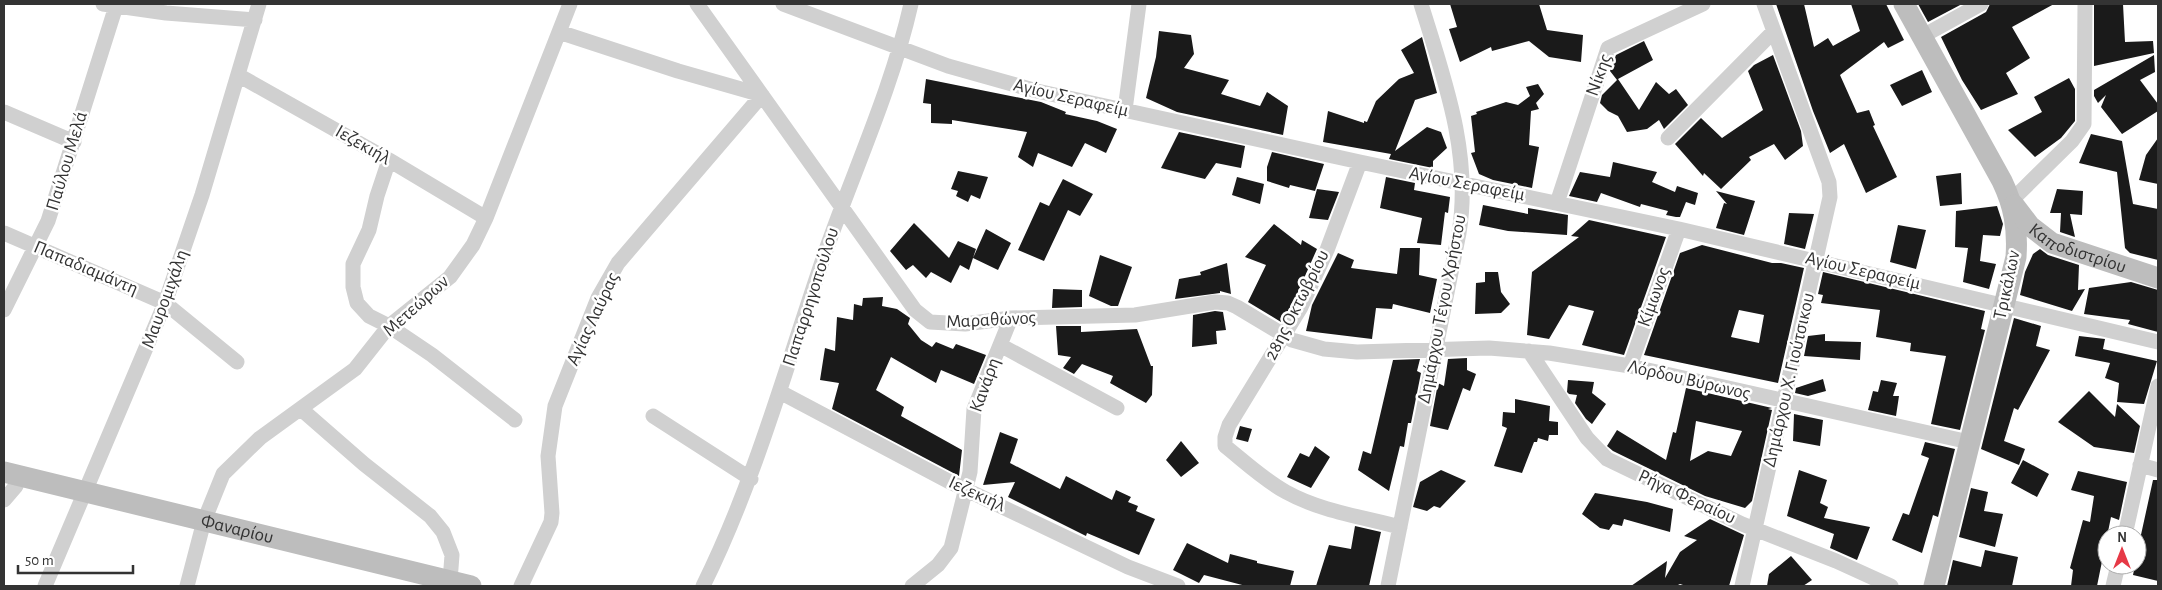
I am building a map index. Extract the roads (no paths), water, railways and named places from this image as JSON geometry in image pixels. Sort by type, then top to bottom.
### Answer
[{"type":"main road","name":"Τρικάλων","points":[[1904,4],[1996,169],[2011,201],[2017,234],[2016,256],[1934,586]]},
{"type":"main road","name":"Καποδιστρίου","points":[[2011,201],[2030,226],[2052,243],[2158,278]]},
{"type":"main road","points":[[2016,256],[2029,249],[2052,243]]},
{"type":"main road","name":"Φαναρίου","points":[[12,474],[471,586]]},
{"type":"street","name":"Μαυρομιχάλη","points":[[45,586],[165,302],[202,195],[260,4]]},
{"type":"street","name":"Μετεώρων","points":[[187,586],[204,521],[223,474],[260,438],[355,369],[389,326],[450,277],[473,245],[486,218],[570,4]]},
{"type":"street","name":"Μαραθώνος","points":[[697,4],[840,208],[915,310],[924,319],[937,323],[965,324],[1011,318],[1135,315],[1215,302],[1228,303],[1237,307],[1284,337],[1307,345],[1340,351],[1435,348]]},
{"type":"street","name":"Αγίου Σεραφείμ","points":[[783,4],[900,49],[988,78],[1360,162],[1679,229],[2158,342]]},
{"type":"street","name":"Παπαρρηγοπούλου","points":[[703,586],[750,479],[840,208],[900,49],[911,4]]},
{"type":"street","points":[[1125,110],[1139,4]]},
{"type":"street","name":"Δημάρχου Τέγου Χρήστου","points":[[1388,586],[1459,233],[1463,184],[1461,158],[1449,93],[1421,4]]},
{"type":"street","name":"Νίκης","points":[[1557,203],[1608,48],[1703,4]]},
{"type":"street","name":"Δημάρχου Χ. Γιούτσικου","points":[[1742,586],[1829,204],[1829,182],[1764,4]]},
{"type":"street","points":[[1921,37],[1981,4]]},
{"type":"street","points":[[2011,201],[2072,141],[2084,124],[2086,4]]},
{"type":"street","points":[[110,5],[166,13],[255,20]]},
{"type":"street","name":"Παύλου Μελά","points":[[4,310],[38,246],[48,221],[74,142],[110,5]]},
{"type":"street","points":[[1668,138],[1774,30]]},
{"type":"street","points":[[559,32],[762,95]]},
{"type":"street","name":"Ιεζεκιήλ","points":[[238,75],[389,160],[486,218]]},
{"type":"street","name":"Αγίας Λαύρας","points":[[521,586],[551,522],[548,456],[555,406],[598,298],[618,263],[762,95]]},
{"type":"street","points":[[4,112],[74,142]]},
{"type":"street","points":[[389,160],[377,196],[371,225],[355,258],[352,277],[354,295],[360,308],[369,316],[389,326],[472,384],[515,420]]},
{"type":"street","name":"28ης Οκτωβρίου","points":[[1360,162],[1327,250],[1301,307],[1230,425],[1224,442],[1225,446],[1258,474],[1288,493],[1318,505],[1400,527]]},
{"type":"street","name":"Κίμωνος","points":[[1630,366],[1679,229]]},
{"type":"street","name":"Παπαδιαμάντη","points":[[4,233],[165,302],[237,362]]},
{"type":"street","name":"Κανάρη","points":[[912,586],[948,553],[967,488],[974,409],[1011,318]]},
{"type":"street","points":[[1000,345],[1117,408]]},
{"type":"street","name":"Λόρδου Βύρωνος","points":[[1435,348],[1489,348],[1529,351],[1630,366],[1783,402],[1969,442]]},
{"type":"street","name":"Ρήγα Φεραίου","points":[[1529,351],[1587,438],[1607,459],[1755,529],[1836,561],[1890,586]]},
{"type":"street","points":[[2126,525],[2158,386]]},
{"type":"street","name":"Ιεζεκιήλ","points":[[780,392],[950,482],[967,488],[1128,567],[1178,586]]},
{"type":"street","points":[[301,409],[364,464],[430,516],[444,532],[452,555],[450,581]]},
{"type":"street","points":[[653,416],[750,479]]},
{"type":"street","points":[[2140,465],[2158,470]]},
{"type":"street","points":[[4,500],[16,486],[12,474]]}]
